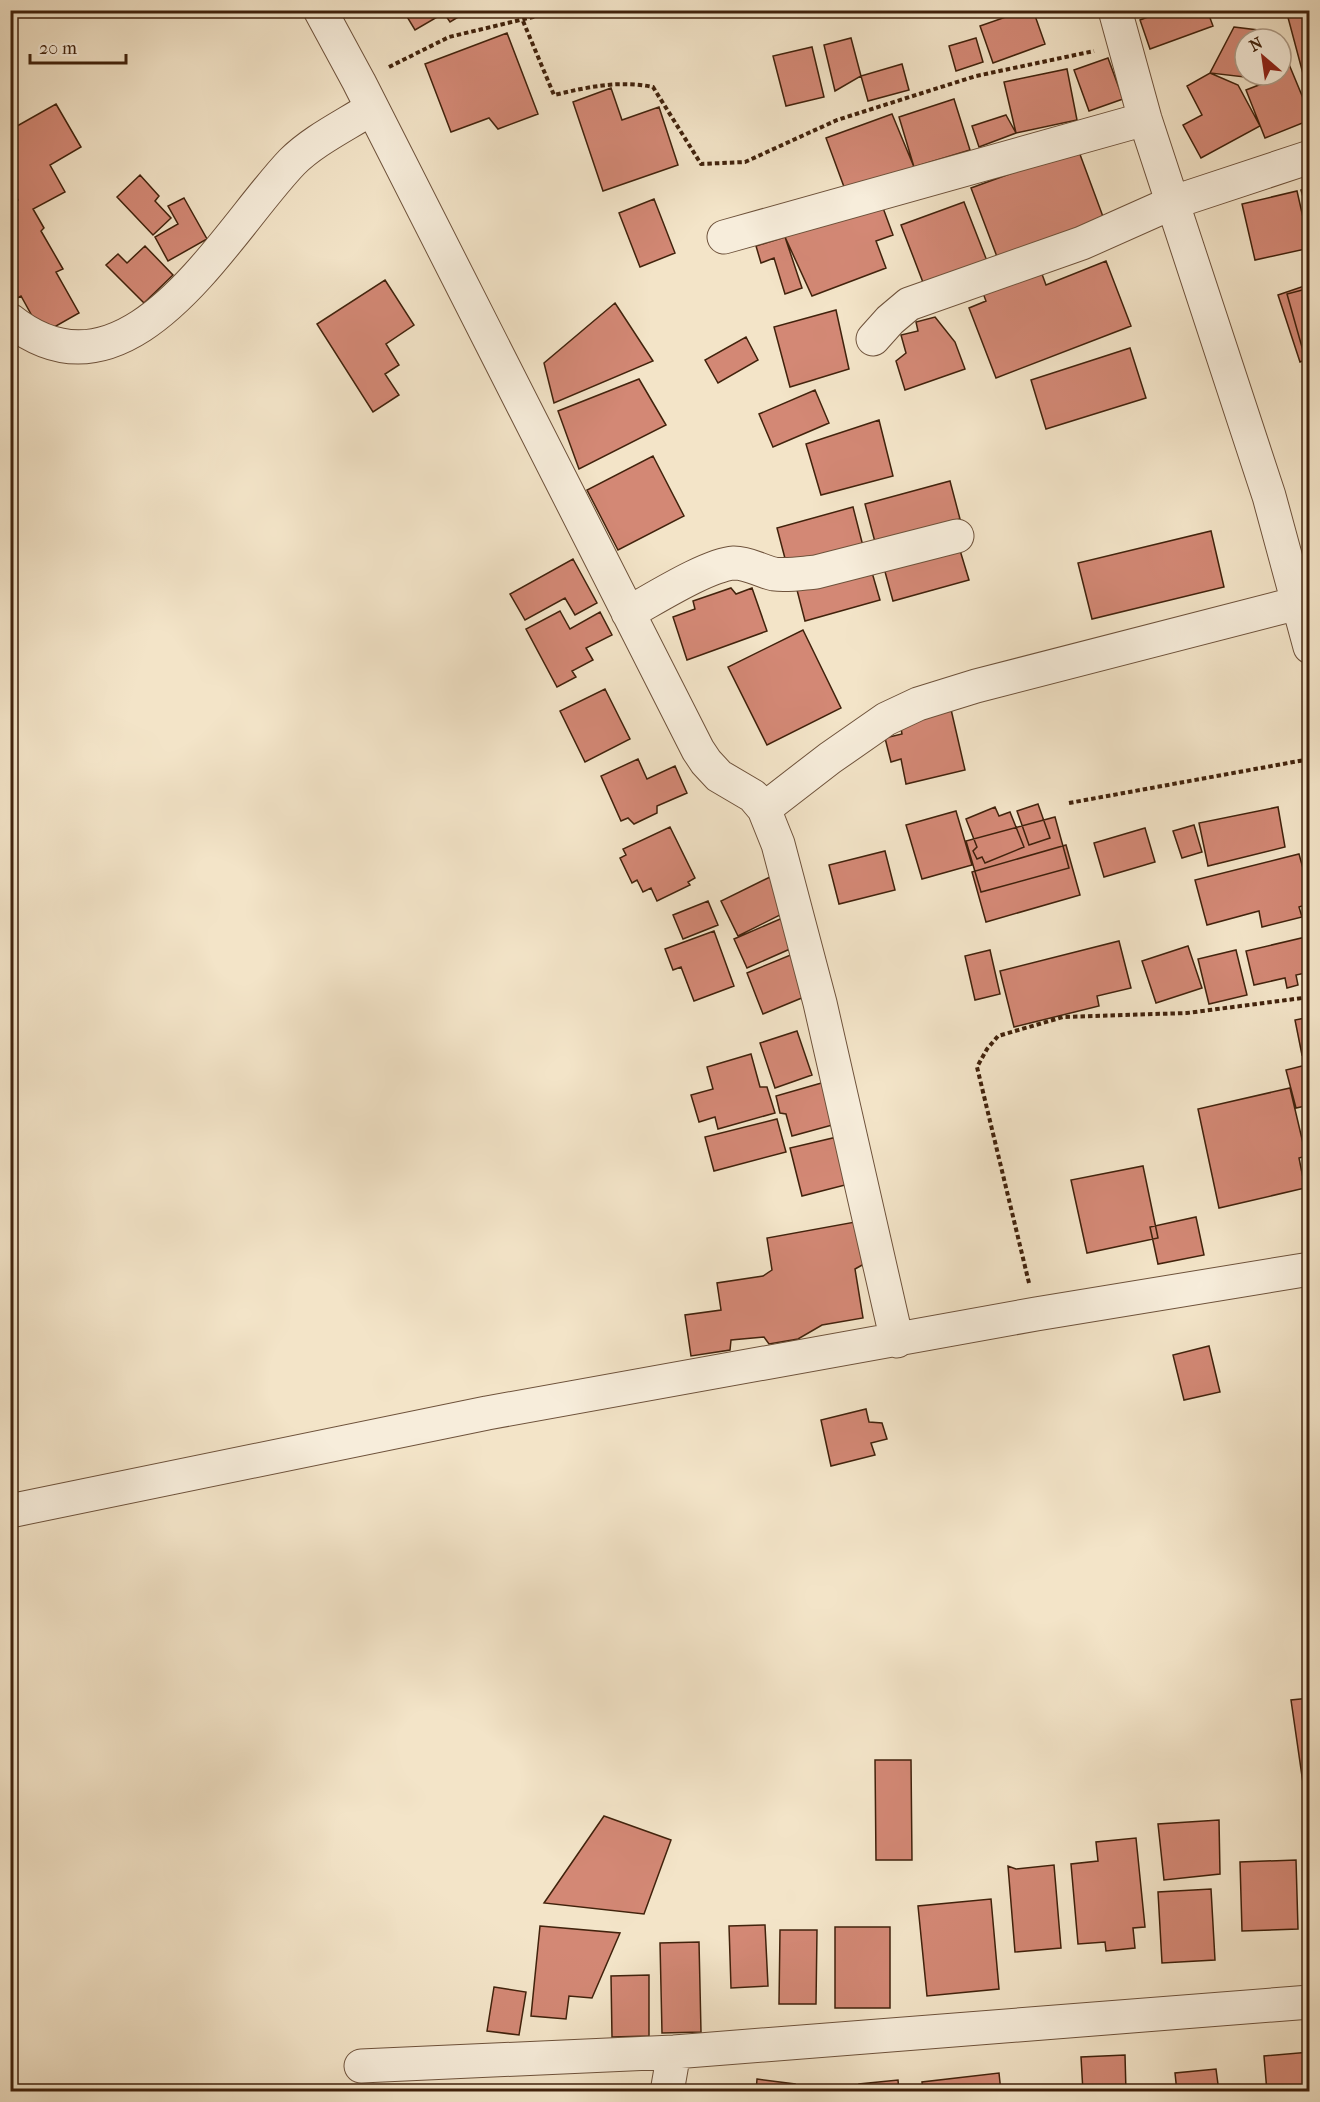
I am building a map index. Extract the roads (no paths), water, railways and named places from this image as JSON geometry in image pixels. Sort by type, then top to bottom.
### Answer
[{"type":"street","points":[[320,10],[706,762],[719,776],[753,796],[764,809],[778,844],[820,1003],[897,1341]]},
{"type":"street","points":[[1115,10],[1145,119],[1269,496],[1310,647]]},
{"type":"street","points":[[10,320],[42,340],[69,347],[103,344],[129,334],[164,311],[193,281],[295,159],[320,141],[365,95]]},
{"type":"street","points":[[724,237],[1145,119]]},
{"type":"street","points":[[873,339],[909,304],[1082,243],[1174,202],[1310,157]]},
{"type":"street","points":[[628,613],[710,569],[731,563],[744,564],[775,574],[816,572],[957,536]]},
{"type":"street","points":[[764,809],[830,758],[877,726],[918,704],[976,686],[1298,603]]},
{"type":"street","points":[[10,1511],[487,1413],[897,1341],[1036,1314],[1310,1269]]},
{"type":"street","points":[[361,2066],[674,2052],[1310,2002]]},
{"type":"street","points":[[667,2091],[674,2052]]}]
